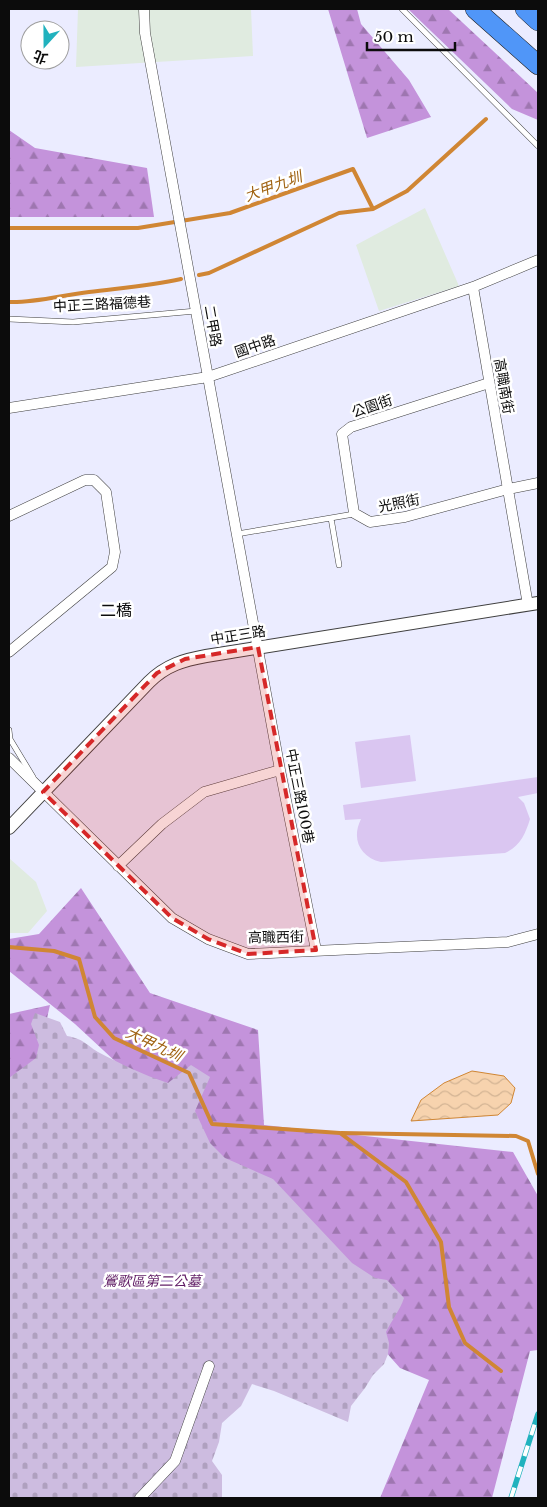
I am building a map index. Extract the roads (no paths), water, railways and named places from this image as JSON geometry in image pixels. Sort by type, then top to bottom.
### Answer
[{"type":"highway","points":[[475,9],[538,65]]},
{"type":"highway","points":[[525,9],[538,21]]},
{"type":"street","name":"二甲路","points":[[144,9],[145,33],[258,647]]},
{"type":"street","points":[[473,287],[538,260]]},
{"type":"street","name":"國中路","points":[[9,408],[208,377],[473,287]]},
{"type":"street","name":"高職南街","points":[[473,287],[508,489],[533,604]]},
{"type":"street","name":"公園街","points":[[354,514],[342,434],[351,427],[489,383]]},
{"type":"street","points":[[9,516],[85,480],[94,480],[106,492],[116,552],[112,567],[9,652]]},
{"type":"street","name":"光照街","points":[[354,514],[370,522],[406,517],[508,489],[538,483]]},
{"type":"street","name":"中正三路","points":[[9,828],[157,673],[170,665],[185,659],[533,604]]},
{"type":"street","name":"中正三路100巷","points":[[258,647],[280,770],[316,950]]},
{"type":"street","name":"高職西街","points":[[9,758],[172,918],[208,939],[248,954],[508,942],[538,934]]},
{"type":"street","points":[[118,866],[162,824],[204,792],[280,770]]},
{"type":"street","points":[[140,1498],[175,1461],[209,1366]]},
{"type":"lane","points":[[402,9],[538,146]]},
{"type":"lane","name":"中正三路福德巷","points":[[9,320],[73,322],[196,311]]},
{"type":"lane","name":"光照街","points":[[237,534],[354,514]]},
{"type":"lane","points":[[332,518],[339,565]]},
{"type":"lane","points":[[9,730],[10,739],[43,792]]},
{"type":"water","points":[[472,1071],[504,1076],[515,1088],[511,1103],[498,1115],[411,1121],[421,1100],[444,1083]]},
{"type":"waterway","name":"大甲九圳","points":[[9,228],[138,228],[230,213],[353,169],[373,209],[407,191],[486,119]]},
{"type":"waterway","points":[[199,275],[209,273],[339,213],[373,209]]},
{"type":"waterway","points":[[9,302],[39,300],[181,279]]},
{"type":"waterway","name":"大甲九圳","points":[[9,947],[54,951],[79,959],[95,1017],[114,1038],[189,1073],[212,1124],[340,1133],[406,1182],[441,1242],[449,1307],[465,1343],[501,1371]]},
{"type":"waterway","name":"大甲九圳","points":[[341,1133],[516,1136],[528,1141],[538,1174]]},
{"type":"railway","points":[[511,1498],[538,1414]]},
{"type":"district","name":"二橋","points":[[116,610]]},
{"type":"park label","name":"鶯歌區第二公墓","points":[[152,1281]]}]
